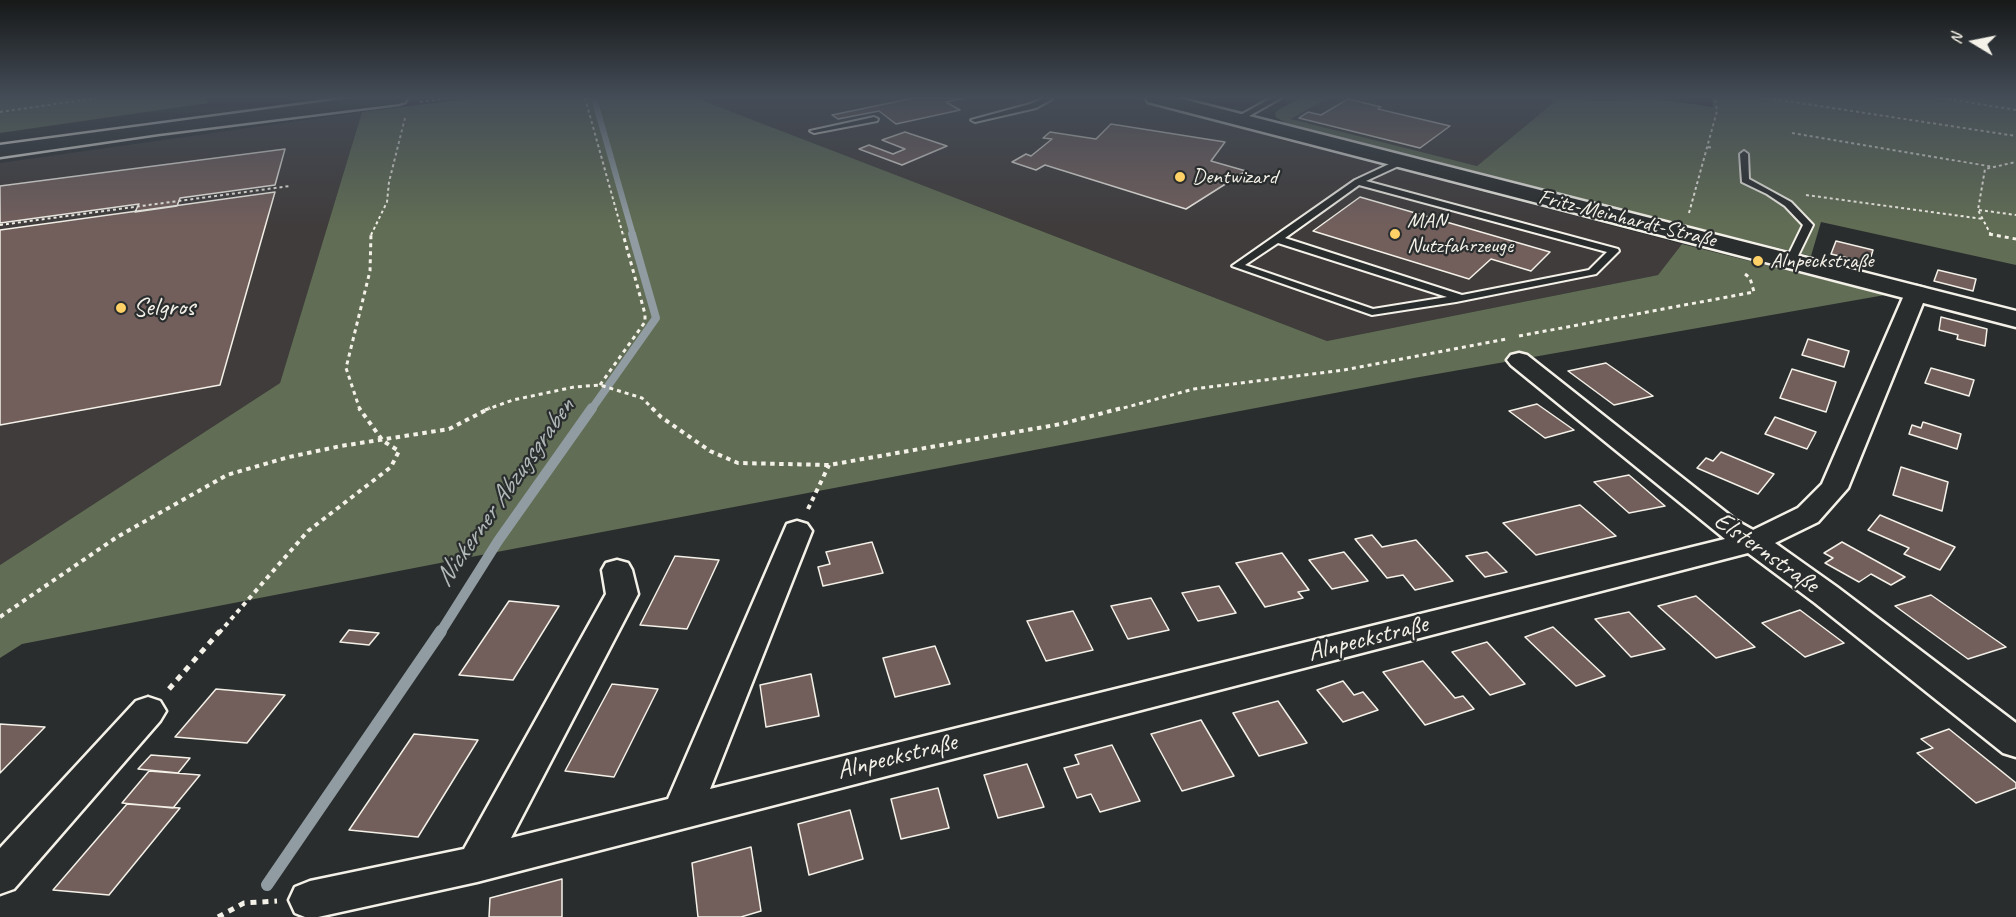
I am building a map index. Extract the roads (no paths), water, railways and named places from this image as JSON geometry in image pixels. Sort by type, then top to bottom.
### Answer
[{"type":"street","points":[[0,143],[15,141]]},
{"type":"street","points":[[0,151],[69,141]]},
{"type":"street","name":"Fritz-Meinhardt-Straße","points":[[1327,141],[2016,319]]},
{"type":"street","name":"Alnpeckstraße","points":[[310,900],[477,864],[1753,542],[1808,515],[1834,488],[1916,293]]},
{"type":"street","name":"Elsternstraße","points":[[1518,360],[1727,528],[1753,542],[1826,595],[2016,743]]},
{"type":"street","points":[[682,811],[798,531]]},
{"type":"street","points":[[477,864],[622,594],[617,570]]},
{"type":"street","points":[[0,876],[148,711]]},
{"type":"lane","points":[[1744,154],[1745,180],[1788,204],[1808,225],[1791,260]]},
{"type":"lane","points":[[1358,182],[1614,251],[1592,272],[1461,298],[1372,312],[1237,266],[1358,182],[1402,160]]},
{"type":"lane","points":[[1277,239],[1461,298]]},
{"type":"waterway","name":"Nickerner Abzugsgraben","points":[[606,141],[633,235]]},
{"type":"waterway","name":"Nickerner Abzugsgraben","points":[[591,410],[656,318],[632,234]]},
{"type":"waterway","name":"Nickerner Abzugsgraben","points":[[440,633],[498,541],[592,408]]},
{"type":"waterway","name":"Nickerner Abzugsgraben","points":[[267,885],[441,631]]},
{"type":"place","name":"Dentwizard","points":[[1180,177]]},
{"type":"place","name":"MAN Nutzfahrzeuge","points":[[1395,234]]},
{"type":"place","name":"Alnpeckstraße","points":[[1758,261]]},
{"type":"place","name":"Selgros","points":[[121,308]]}]
